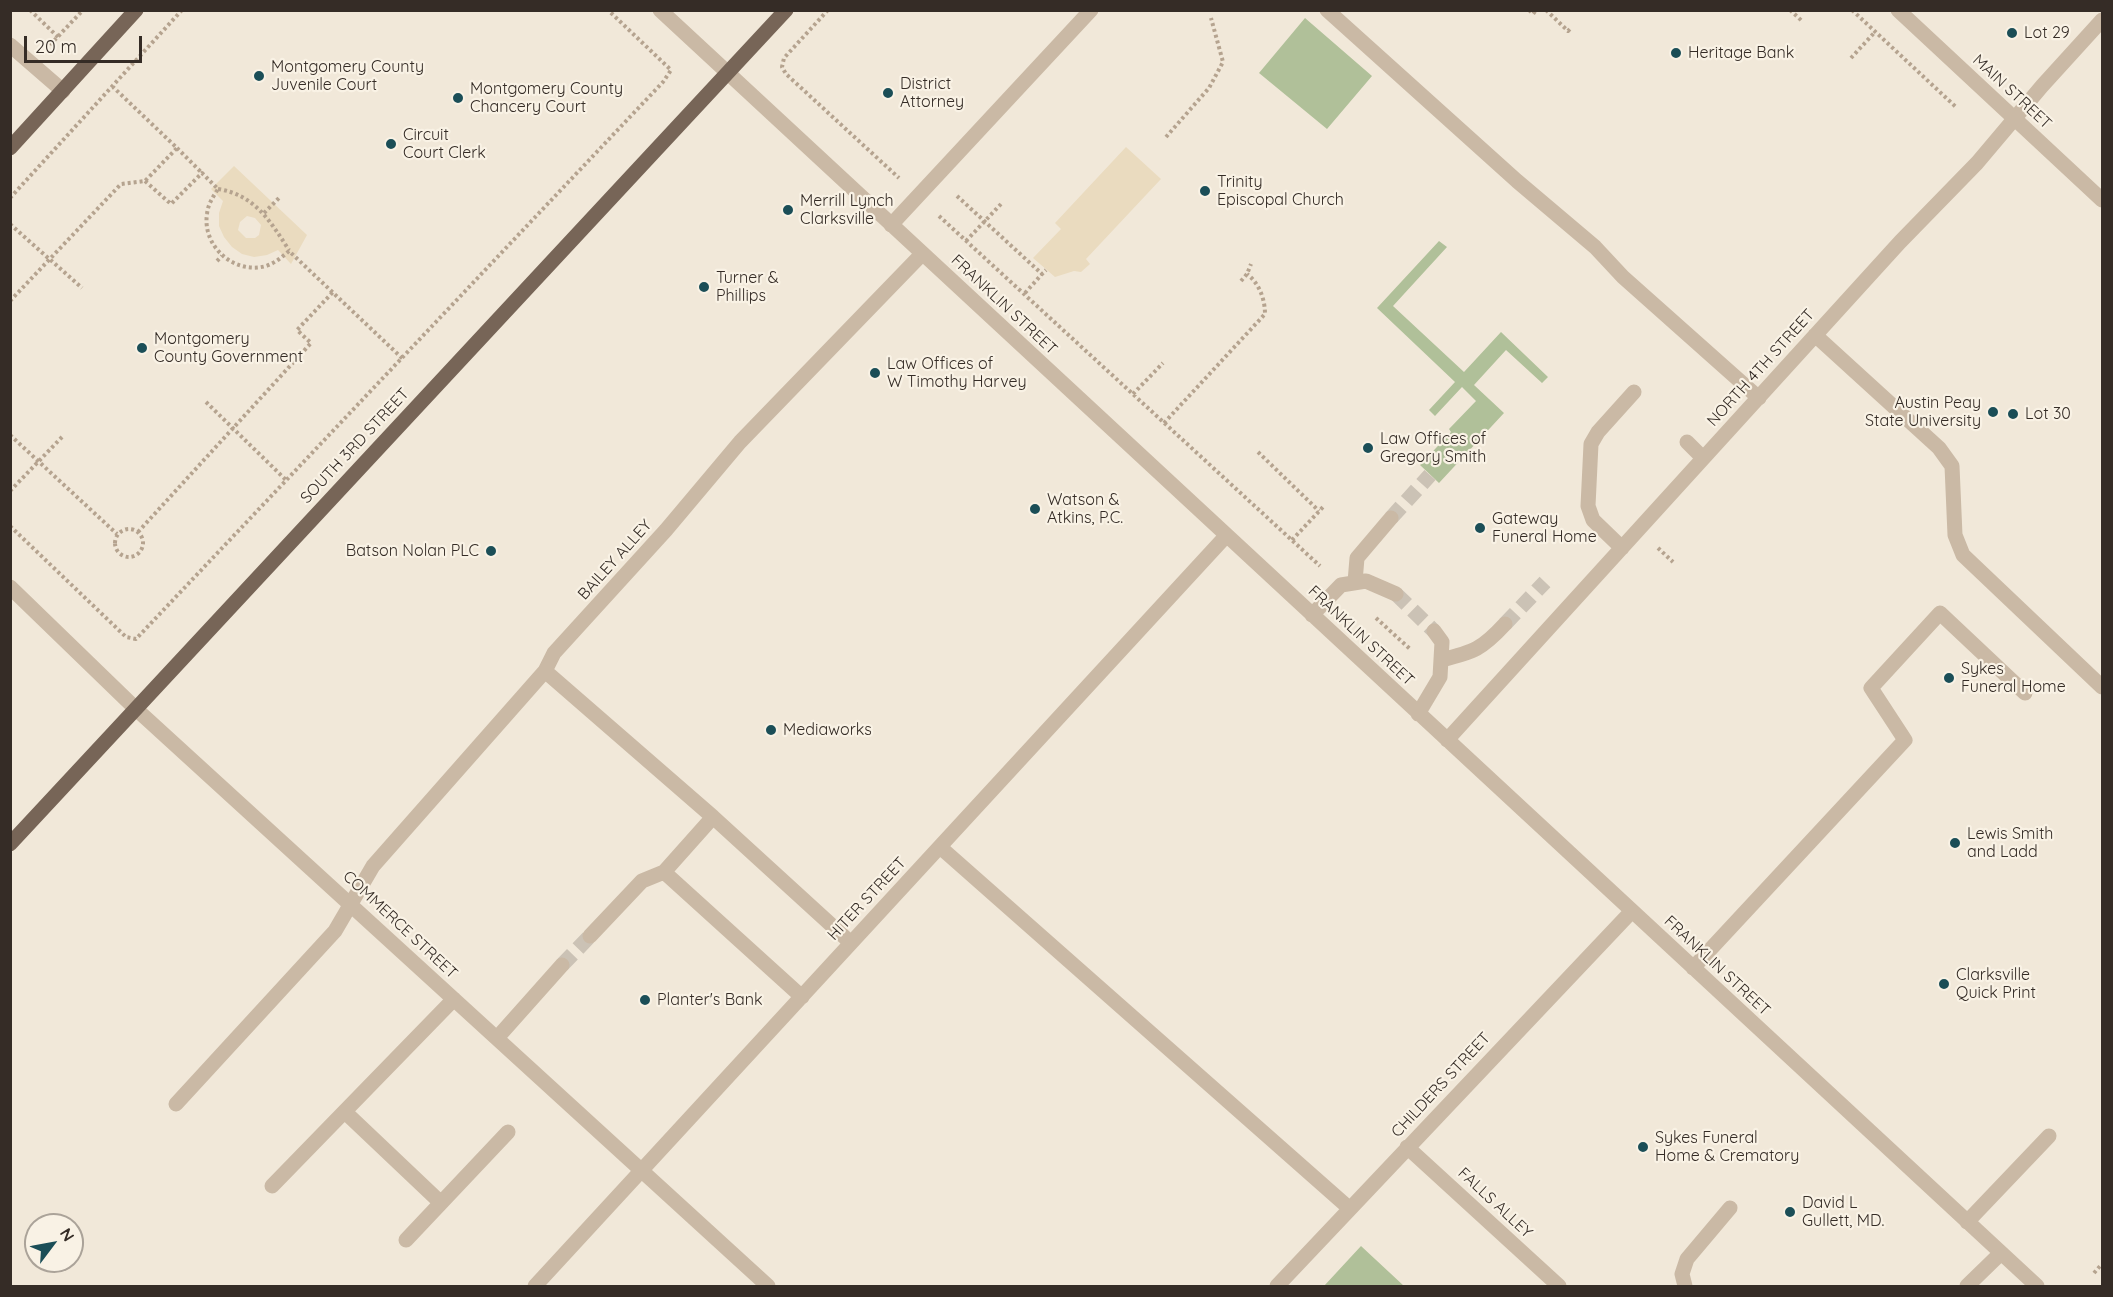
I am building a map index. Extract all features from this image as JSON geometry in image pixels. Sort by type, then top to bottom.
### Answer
[{"type":"main road","points":[[10,148],[136,10]]},
{"type":"main road","name":"SOUTH 3RD STREET","points":[[10,844],[786,10]]},
{"type":"street","name":"FRANKLIN STREET","points":[[660,10],[2037,1287]]},
{"type":"street","points":[[891,225],[1091,10]]},
{"type":"street","points":[[1327,10],[1517,181],[1595,247],[1623,277],[1759,398]]},
{"type":"street","name":"MAIN STREET","points":[[1898,10],[2103,200]]},
{"type":"street","name":"NORTH 4TH STREET","points":[[1447,740],[1900,242],[1977,163],[2042,86],[2103,20]]},
{"type":"street","points":[[10,45],[63,91]]},
{"type":"street","name":"BAILEY ALLEY","points":[[176,1104],[335,932],[373,866],[545,671],[554,653],[659,538],[740,442],[922,254]]},
{"type":"street","points":[[1815,335],[1940,448],[1952,466],[1955,535],[1963,555],[2103,687]]},
{"type":"street","points":[[1622,548],[1593,520],[1588,506],[1591,444],[1598,432],[1634,392]]},
{"type":"street","points":[[1687,442],[1704,458]]},
{"type":"street","points":[[1312,615],[1348,584],[1357,558],[1391,518]]},
{"type":"street","name":"HITER STREET","points":[[535,1287],[1226,536]]},
{"type":"street","points":[[1348,584],[1366,581],[1396,594]]},
{"type":"street","name":"COMMERCE STREET","points":[[10,587],[136,709],[768,1287]]},
{"type":"street","points":[[1693,968],[1905,740],[1871,688],[1940,613],[2025,693]]},
{"type":"street","points":[[1441,660],[1470,653],[1486,644],[1505,624]]},
{"type":"street","points":[[1418,714],[1440,677],[1442,642],[1434,631]]},
{"type":"street","points":[[545,671],[713,817],[851,944]]},
{"type":"street","points":[[590,936],[642,881],[664,872],[713,817]]},
{"type":"street","points":[[940,847],[1349,1208]]},
{"type":"street","points":[[664,872],[802,997]]},
{"type":"street","name":"CHILDERS STREET","points":[[1277,1287],[1349,1208],[1632,911]]},
{"type":"street","points":[[497,1038],[562,965]]},
{"type":"street","points":[[272,1186],[454,999]]},
{"type":"street","points":[[345,1112],[441,1203]]},
{"type":"street","points":[[406,1240],[508,1132]]},
{"type":"street","points":[[1968,1222],[2049,1136]]},
{"type":"street","name":"FALLS ALLEY","points":[[1407,1147],[1559,1287]]},
{"type":"street","points":[[1685,1287],[1682,1274],[1687,1259],[1730,1208]]},
{"type":"street","points":[[1967,1287],[2001,1252]]},
{"type":"path","points":[[30,10],[58,37]]},
{"type":"path","points":[[10,198],[114,87],[182,10]]},
{"type":"path","points":[[10,526],[126,637],[136,639],[663,82],[671,70],[608,10]]},
{"type":"path","points":[[828,10],[784,58],[782,66],[786,74],[1292,540],[1348,584],[1440,677]]},
{"type":"path","points":[[1529,10],[1533,14],[1536,10]]},
{"type":"path","points":[[1546,10],[1568,31],[1571,28]]},
{"type":"path","points":[[1852,10],[1959,110]]},
{"type":"path","points":[[1792,11],[1802,21]]},
{"type":"path","points":[[1166,136],[1209,88],[1223,62],[1211,18]]},
{"type":"path","points":[[1851,58],[1875,32]]},
{"type":"path","points":[[114,87],[218,189],[234,192],[264,213],[289,251],[403,358]]},
{"type":"path","points":[[10,301],[121,184],[145,182],[177,148]]},
{"type":"path","points":[[145,182],[171,204],[202,173]]},
{"type":"path","points":[[936,177],[1042,274]]},
{"type":"path","points":[[218,189],[210,201],[206,215],[207,230],[222,256],[235,264],[249,267],[264,266],[278,261],[289,251]]},
{"type":"path","points":[[264,213],[281,196]]},
{"type":"path","points":[[966,241],[1001,204]]},
{"type":"path","points":[[10,224],[82,288]]},
{"type":"path","points":[[1014,249],[1018,244]]},
{"type":"path","points":[[217,261],[222,256]]},
{"type":"path","points":[[1241,281],[1251,264]]},
{"type":"path","points":[[1025,293],[1046,270]]},
{"type":"path","points":[[1164,423],[1265,314],[1265,302],[1254,280],[1247,274]]},
{"type":"path","points":[[138,532],[311,343],[297,330],[333,292]]},
{"type":"path","points":[[1133,394],[1163,363]]},
{"type":"path","points":[[206,402],[287,481]]},
{"type":"path","points":[[10,435],[117,534]]},
{"type":"path","points":[[10,491],[63,436]]},
{"type":"path","points":[[1258,452],[1319,511]]},
{"type":"path","points":[[1292,540],[1324,506]]},
{"type":"path","points":[[128,528],[138,532],[142,537],[142,549],[133,556],[121,555],[115,542],[117,534],[128,528]]},
{"type":"path","points":[[1658,548],[1673,562]]},
{"type":"path","points":[[2094,1273],[2101,1265]]},
{"type":"green space","points":[[1305,18],[1372,76],[1327,129],[1259,73]]},
{"type":"green space","points":[[1439,241],[1447,247],[1393,306],[1464,372],[1501,332],[1548,377],[1542,383],[1506,350],[1474,385],[1504,413],[1439,483],[1420,465],[1451,432],[1449,429],[1476,401],[1462,387],[1435,416],[1429,410],[1455,382],[1377,308]]},
{"type":"green space","points":[[1361,1246],[1404,1286],[1324,1286]]},
{"type":"shaded area","points":[[1126,147],[1161,179],[1086,259],[1090,264],[1081,272],[1074,271],[1055,277],[1033,258],[1061,229],[1055,223]]},
{"type":"shaded area","points":[[234,166],[307,235],[291,264],[278,250],[254,257],[242,254],[232,247],[219,226],[219,213],[223,201],[211,189]],"holes":[[[247,216],[255,218],[261,225],[259,235],[255,238],[246,238],[238,230],[240,222]]]},
{"type":"tunnel","points":[[1391,518],[1430,475]]},
{"type":"tunnel","points":[[1505,624],[1545,582]]},
{"type":"tunnel","points":[[1396,594],[1434,631]]},
{"type":"tunnel","points":[[562,965],[590,936]]},
{"type":"place","name":"Lot 29","points":[[2012,33]]},
{"type":"place","name":"Heritage Bank","points":[[1676,53]]},
{"type":"place","name":"Montgomery County Juvenile Court","points":[[259,76]]},
{"type":"place","name":"District Attorney","points":[[888,93]]},
{"type":"place","name":"Montgomery County Chancery Court","points":[[458,98]]},
{"type":"place","name":"Circuit Court Clerk","points":[[391,144]]},
{"type":"place","name":"Trinity Episcopal Church","points":[[1205,191]]},
{"type":"place","name":"Merrill Lynch Clarksville","points":[[788,210]]},
{"type":"place","name":"Turner & Phillips","points":[[704,287]]},
{"type":"place","name":"Montgomery County Government","points":[[142,348]]},
{"type":"place","name":"Law Offices of W Timothy Harvey","points":[[875,373]]},
{"type":"place","name":"Austin Peay State University","points":[[1993,412]]},
{"type":"place","name":"Lot 30","points":[[2013,414]]},
{"type":"place","name":"Law Offices of Gregory Smith","points":[[1368,448]]},
{"type":"place","name":"Watson & Atkins, P.C.","points":[[1035,509]]},
{"type":"place","name":"Gateway Funeral Home","points":[[1480,528]]},
{"type":"place","name":"Batson Nolan PLC","points":[[491,551]]},
{"type":"place","name":"Sykes Funeral Home","points":[[1949,678]]},
{"type":"place","name":"Mediaworks","points":[[771,730]]},
{"type":"place","name":"Lewis Smith and Ladd","points":[[1955,843]]},
{"type":"place","name":"Clarksville Quick Print","points":[[1944,984]]},
{"type":"place","name":"Planter's Bank","points":[[645,1000]]},
{"type":"place","name":"Sykes Funeral Home & Crematory","points":[[1643,1147]]},
{"type":"place","name":"David L Gullett, MD.","points":[[1790,1212]]}]
